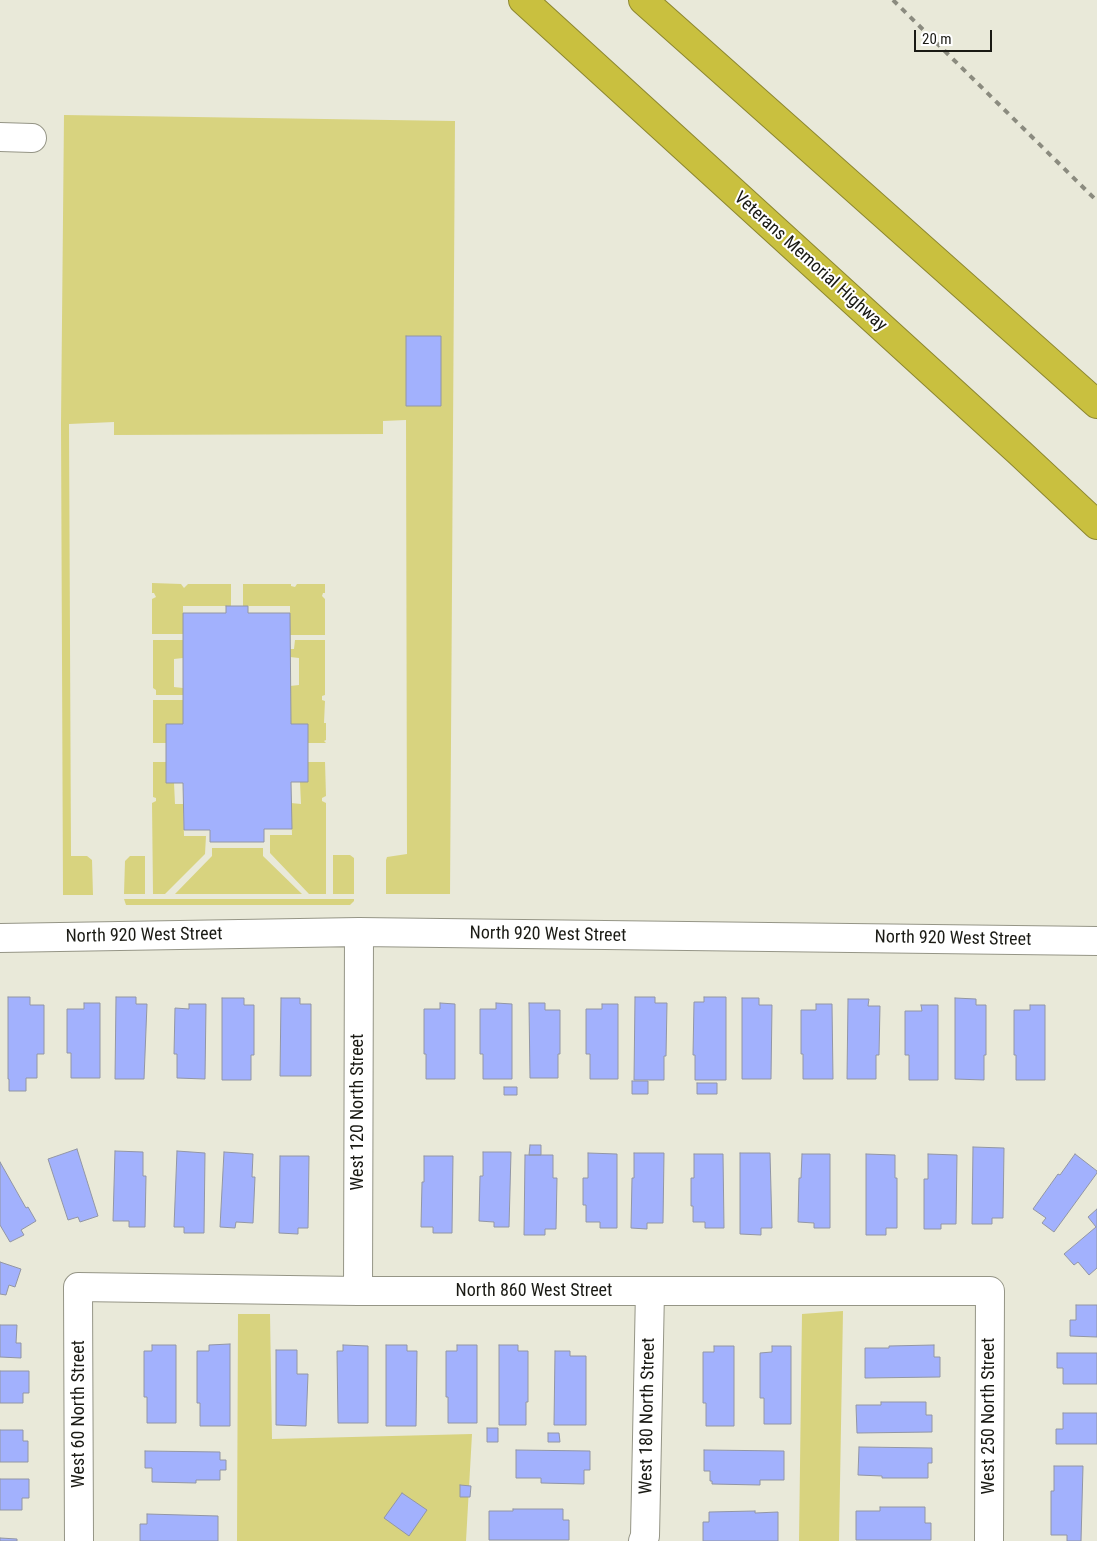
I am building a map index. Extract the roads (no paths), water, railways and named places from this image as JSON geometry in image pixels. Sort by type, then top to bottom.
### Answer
[{"type":"highway","name":"Veterans Memorial Highway","points":[[523,0],[991,426],[1097,525]]},
{"type":"highway","points":[[643,0],[1097,404]]},
{"type":"street","points":[[0,137],[32,138]]},
{"type":"street","name":"North 920 West Street","points":[[0,938],[359,932],[1097,940]]},
{"type":"street","name":"West 120 North Street","points":[[358,1291],[359,932]]},
{"type":"street","name":"North 860 West Street","points":[[78,1287],[358,1291],[990,1292]]},
{"type":"street","name":"West 60 North Street","points":[[78,1287],[79,1541]]},
{"type":"street","name":"West 180 North Street","points":[[643,1541],[645,1536],[650,1291]]},
{"type":"street","name":"West 250 North Street","points":[[989,1541],[990,1292]]},
{"type":"railway","points":[[893,0],[1097,201]]}]
